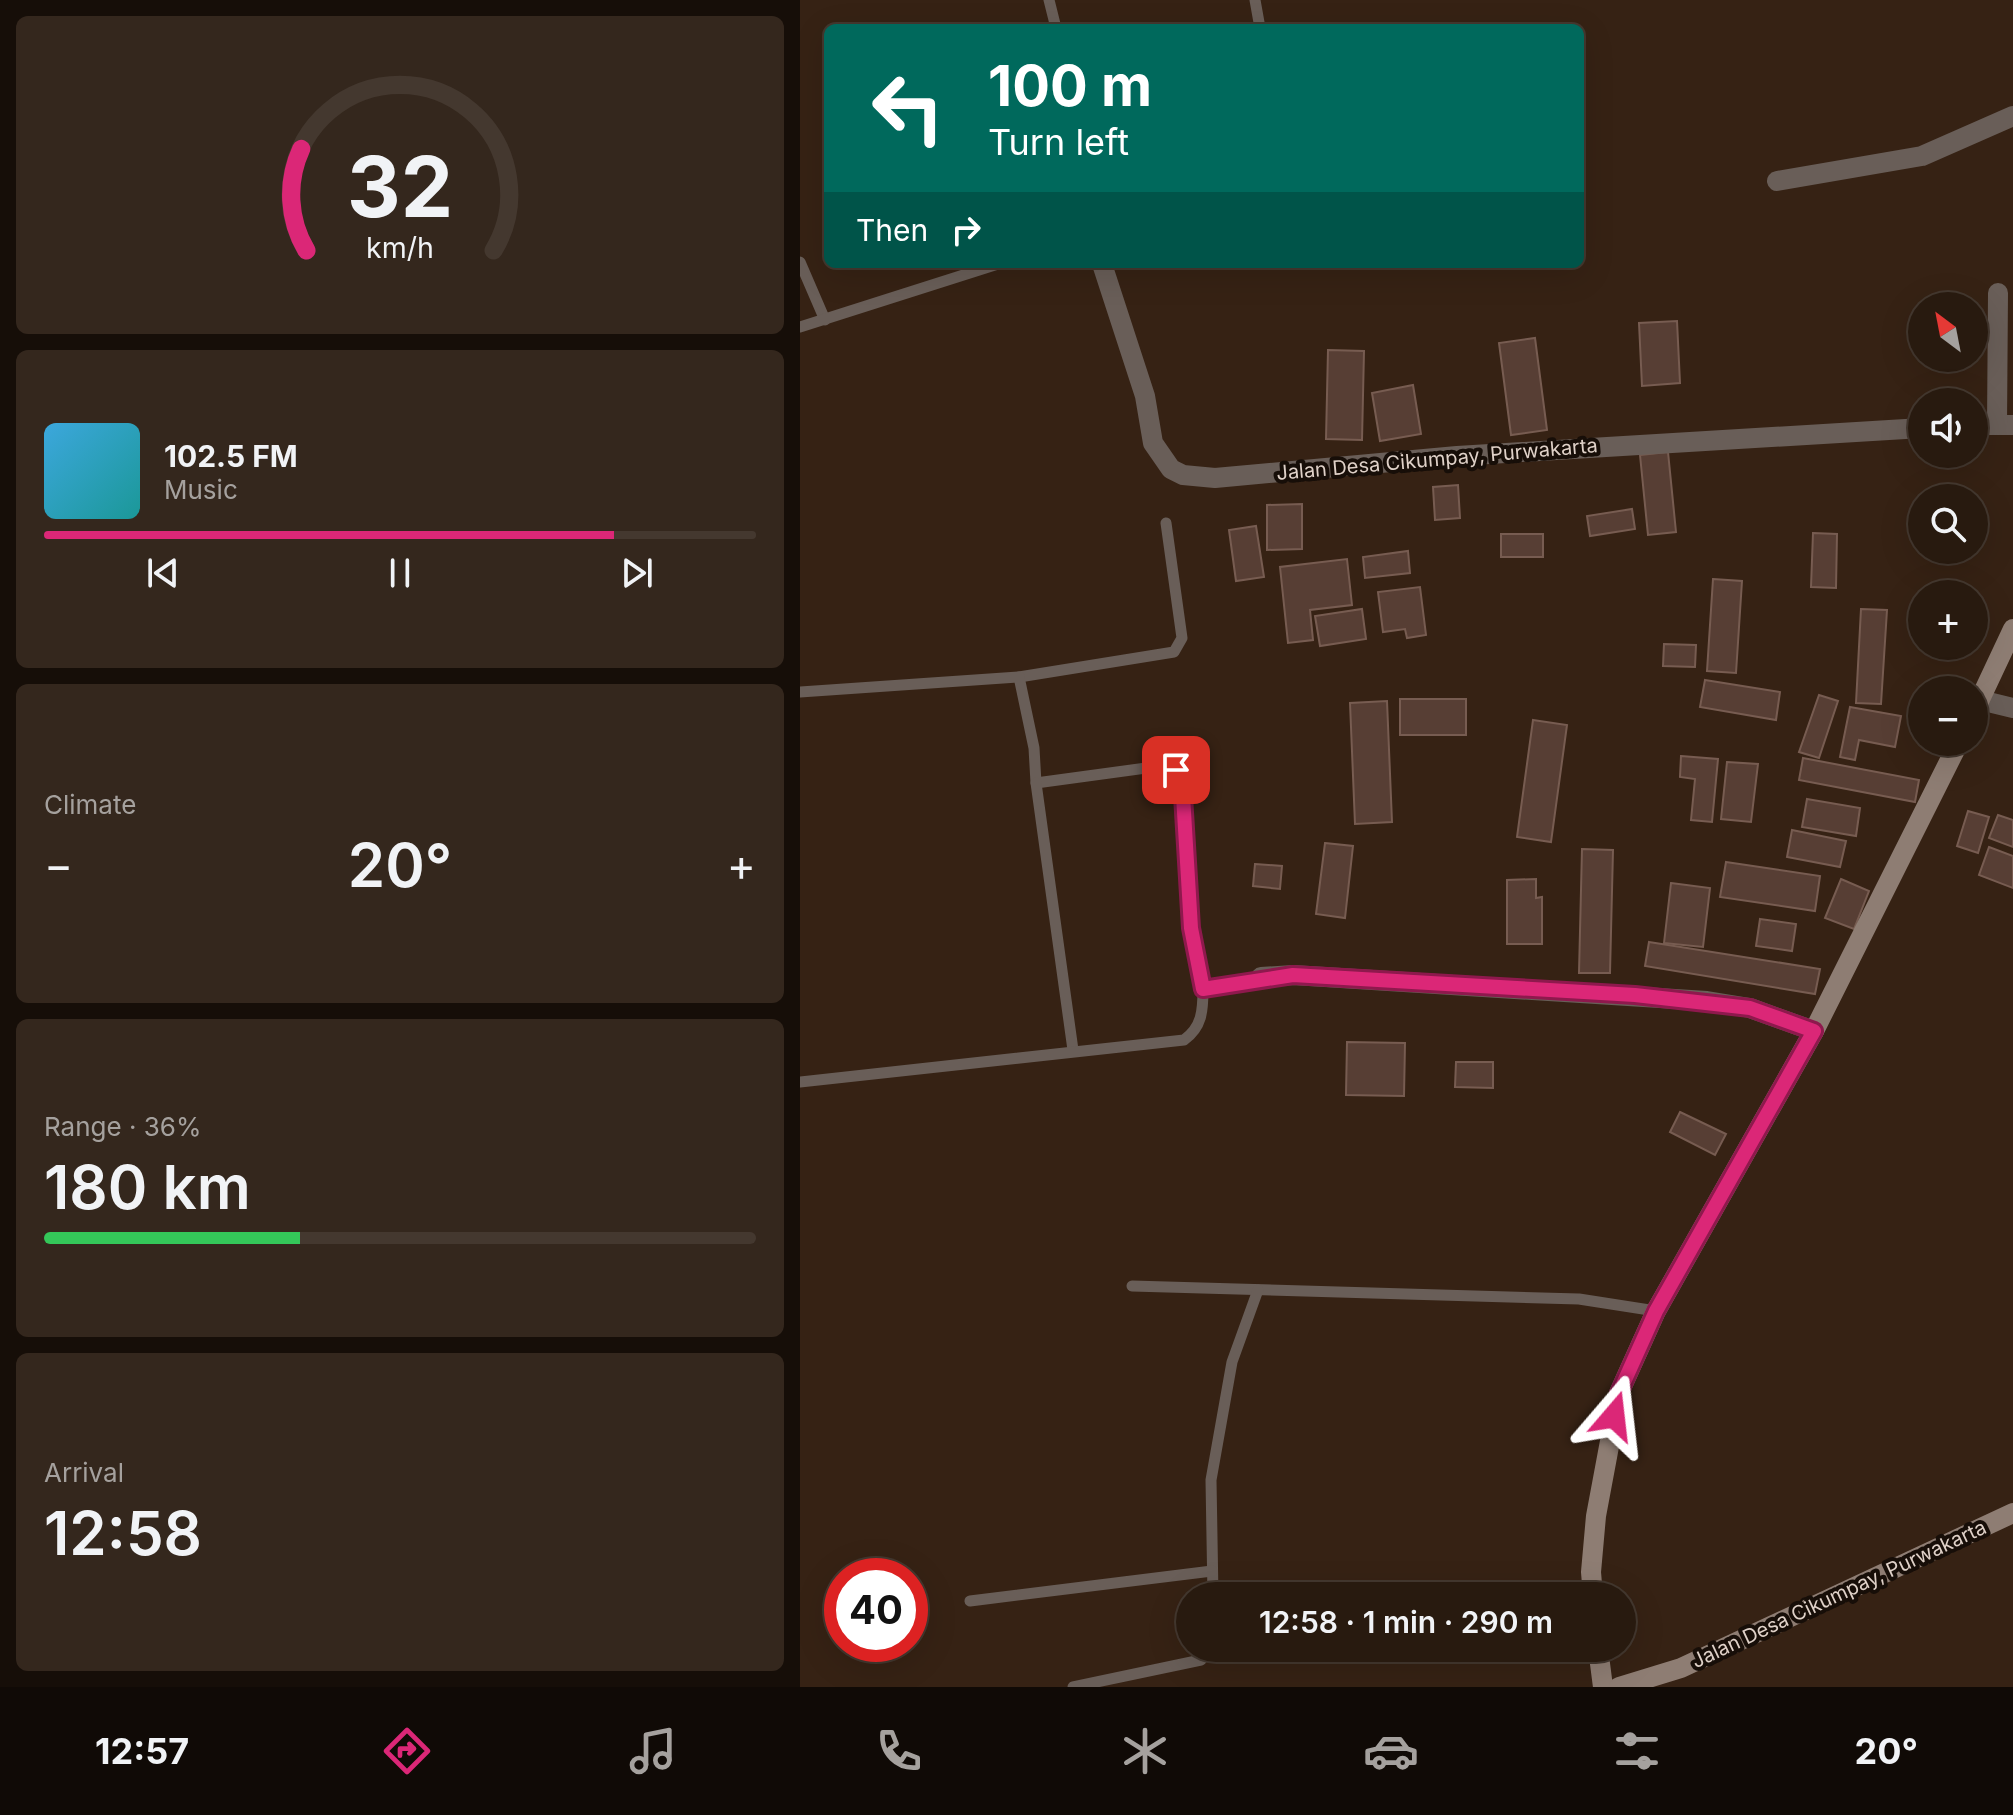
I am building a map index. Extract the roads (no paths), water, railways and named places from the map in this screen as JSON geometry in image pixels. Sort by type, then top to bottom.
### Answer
[{"type":"street","points":[[1777,181],[1922,156],[2013,116]]},
{"type":"street","name":"Jalan Desa Cikumpay, Purwakarta","points":[[1103,268],[1141,384],[1153,443],[1171,469],[1183,475],[1215,478],[1457,456],[1908,429]]},
{"type":"street","points":[[1998,293],[2005,425]]},
{"type":"street","points":[[1988,682],[2013,629]]},
{"type":"street","points":[[1988,707],[2013,708]]},
{"type":"street","points":[[1592,1582],[1603,1461],[1619,1393],[1656,1311],[1814,1031],[1952,756]]},
{"type":"street","points":[[1261,977],[1293,975],[1707,1001],[1750,1008],[1814,1031]]},
{"type":"street","name":"Jalan Desa Cikumpay, Purwakarta","points":[[1619,1687],[1681,1668],[2013,1513]]},
{"type":"street","points":[[1600,1662],[1603,1687]]},
{"type":"lane","points":[[1049,0],[1055,24]]},
{"type":"lane","points":[[1255,0],[1259,24]]},
{"type":"lane","points":[[800,262],[825,320]]},
{"type":"lane","points":[[800,327],[986,268]]},
{"type":"lane","points":[[800,692],[1019,677],[1174,652],[1182,638],[1166,523]]},
{"type":"lane","points":[[1019,677],[1034,748],[1036,783],[1073,1050]]},
{"type":"lane","points":[[800,1082],[1184,1040],[1195,1032],[1203,1010],[1203,989],[1191,928],[1182,779],[1168,765],[1036,783]]},
{"type":"lane","points":[[1203,989],[1261,977]]},
{"type":"lane","points":[[1132,1286],[1579,1299],[1656,1311]]},
{"type":"lane","points":[[1212,1582],[1211,1480],[1232,1362],[1258,1290]]},
{"type":"lane","points":[[970,1601],[1212,1571]]},
{"type":"lane","points":[[1073,1687],[1192,1662]]}]
